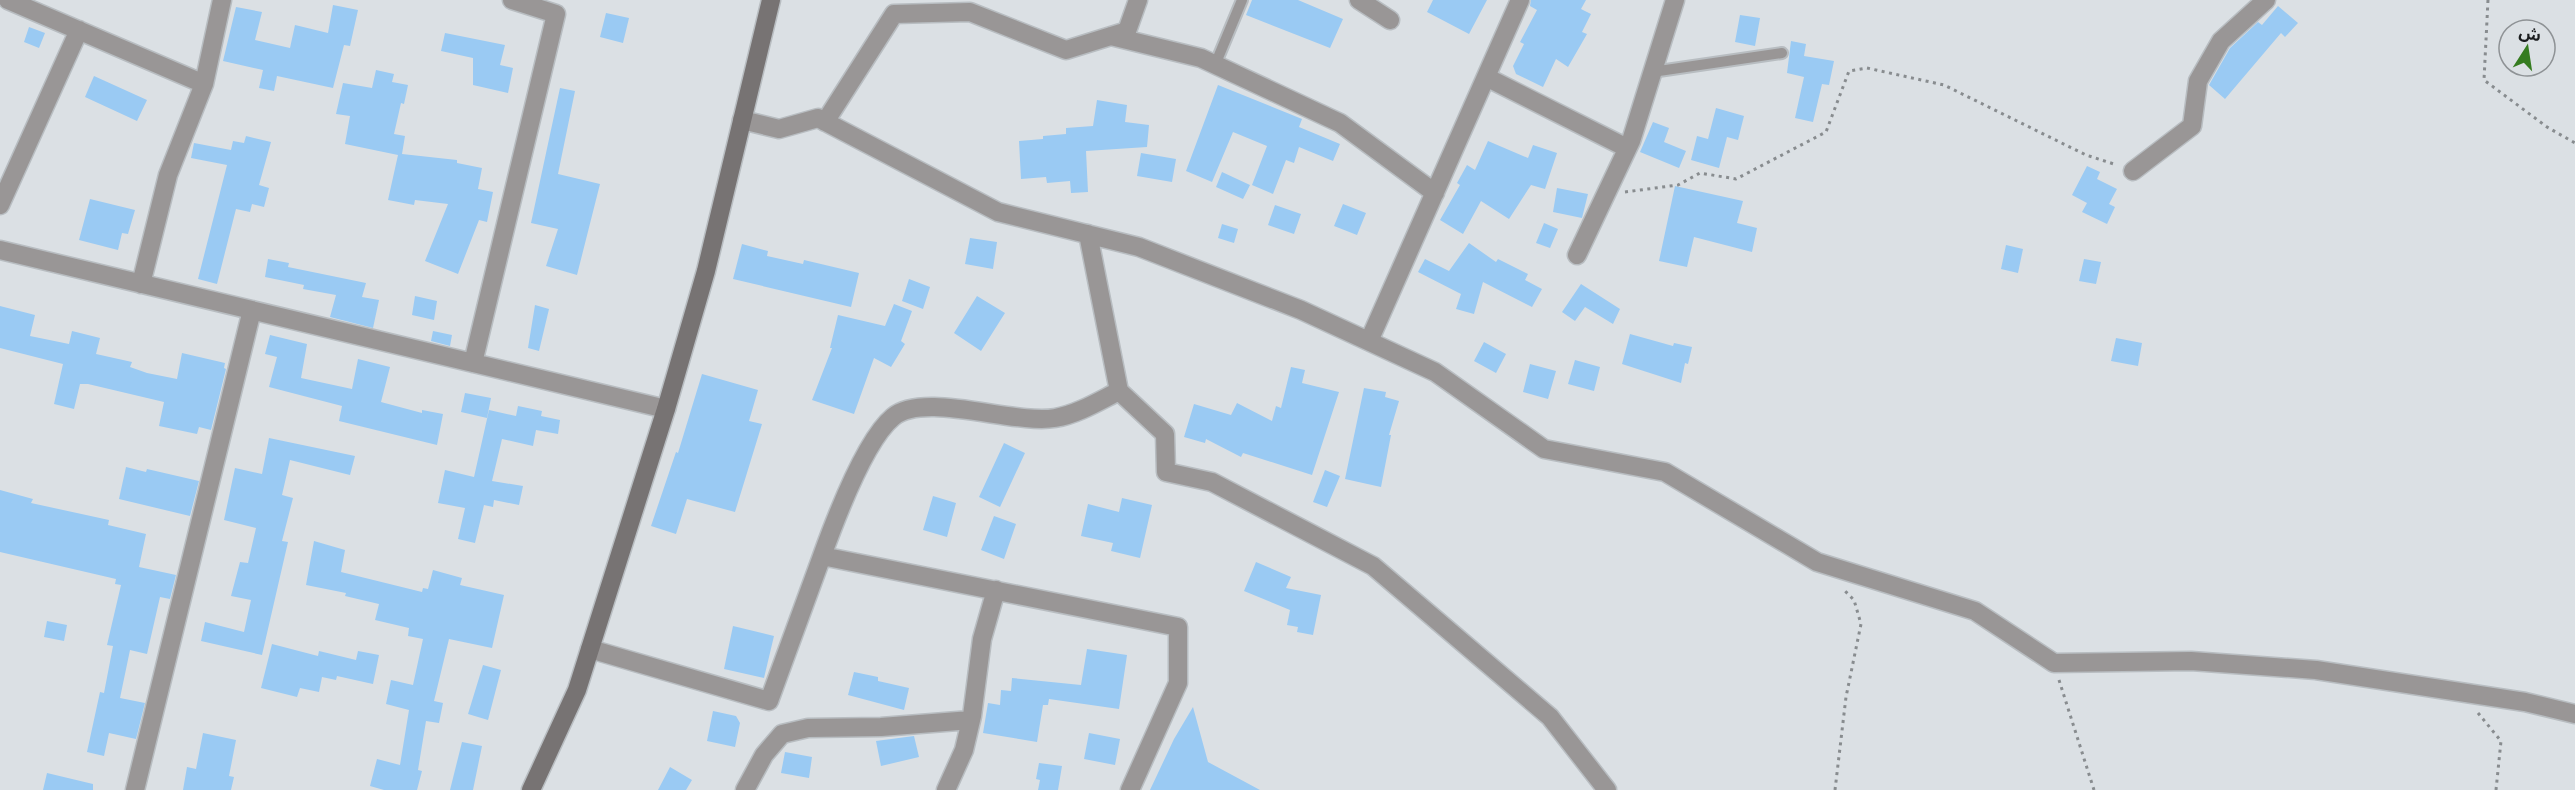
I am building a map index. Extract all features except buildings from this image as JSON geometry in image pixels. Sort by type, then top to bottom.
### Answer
[{"type":"street","points":[[8,0],[204,84]]},
{"type":"street","points":[[141,284],[168,174],[204,84],[222,0]]},
{"type":"street","points":[[473,363],[558,7],[512,0]]},
{"type":"street","points":[[531,790],[577,690],[666,409],[706,271],[771,0]]},
{"type":"street","points":[[825,122],[894,14],[969,12],[1066,50],[1127,31],[1138,0]]},
{"type":"street","points":[[1359,0],[1390,20]]},
{"type":"street","points":[[1369,341],[1520,0]]},
{"type":"street","points":[[1577,255],[1627,148],[1675,0]]},
{"type":"street","points":[[2133,171],[2192,126],[2198,81],[2221,40],[2266,0]]},
{"type":"street","points":[[0,205],[79,30]]},
{"type":"street","points":[[1111,36],[1201,58],[1340,123],[1435,193]]},
{"type":"street","points":[[1486,77],[1627,148]]},
{"type":"street","points":[[742,120],[778,129],[818,118],[998,212],[1139,247],[1301,310],[1435,372],[1544,449],[1665,472],[1817,562],[1975,611],[2054,663],[2191,661],[2316,670],[2525,702],[2575,714]]},
{"type":"street","points":[[1088,234],[1119,391],[1165,434],[1167,472],[1212,482],[1373,566],[1550,717],[1607,790]]},
{"type":"street","points":[[0,250],[666,409]]},
{"type":"street","points":[[135,790],[252,310]]},
{"type":"street","points":[[590,649],[769,701],[843,500],[878,435],[894,416],[920,407],[1034,419],[1055,418],[1082,410],[1119,391]]},
{"type":"street","points":[[822,556],[1178,627],[1178,682],[1130,790]]},
{"type":"street","points":[[946,790],[964,750],[971,720],[982,639],[996,590]]},
{"type":"street","points":[[745,790],[764,755],[782,734],[808,728],[971,720]]},
{"type":"lane","points":[[1215,65],[1242,0]]},
{"type":"lane","points":[[1652,72],[1782,53]]},
{"type":"path","points":[[2488,0],[2484,80],[2547,127],[2575,143]]},
{"type":"path","points":[[1606,195],[1678,185],[1700,173],[1736,179],[1826,132],[1849,71],[1868,68],[1944,85],[2086,155],[2133,171]]},
{"type":"path","points":[[1835,790],[1846,697],[1861,624],[1854,600],[1839,585]]},
{"type":"path","points":[[2054,663],[2094,790]]},
{"type":"path","points":[[2462,693],[2501,741],[2496,790]]}]
